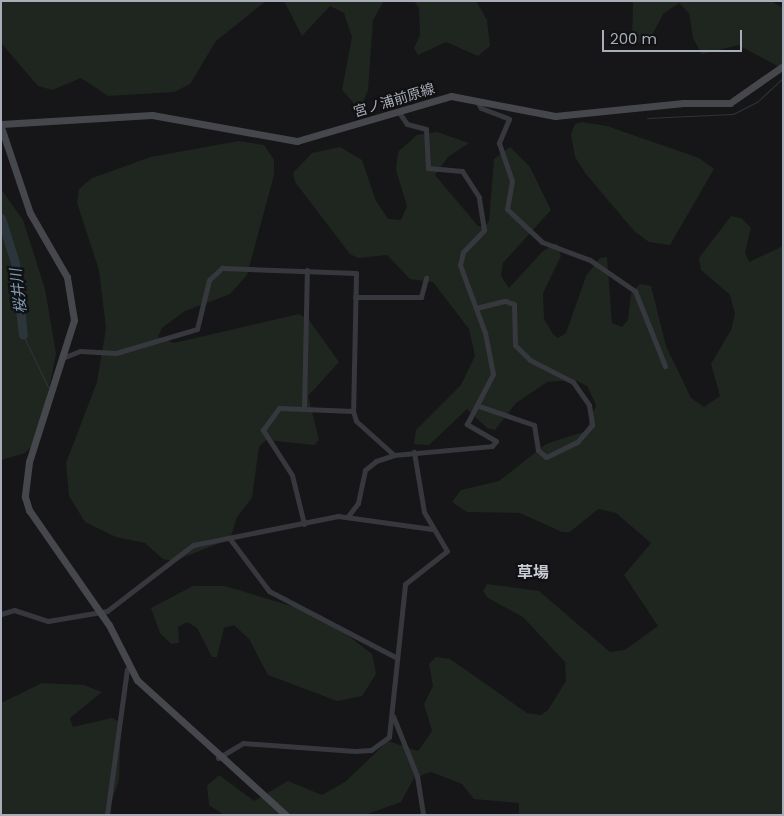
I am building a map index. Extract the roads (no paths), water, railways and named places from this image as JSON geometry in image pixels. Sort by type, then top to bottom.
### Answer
[{"type":"street","name":"宮ノ浦前原線","points":[[1,126],[152,116],[285,142],[451,96],[476,99],[555,116],[682,102],[730,103],[783,66]]},
{"type":"street","points":[[476,99],[481,108],[509,119],[499,142],[512,181],[507,209],[542,242],[590,260],[635,291],[665,366]]},
{"type":"street","points":[[348,516],[358,504],[365,470],[394,455],[495,445],[491,435],[467,424],[479,406],[493,367],[460,260],[484,230],[476,188],[458,169],[428,168],[426,129],[407,124],[398,112]]},
{"type":"street","points":[[1,126],[30,213],[67,277],[74,320],[65,357],[29,462],[25,497],[36,524],[100,612],[127,669],[218,758],[286,815]]},
{"type":"street","points":[[65,357],[80,351],[121,352],[197,329],[209,280],[222,268],[356,273],[353,411],[356,421],[394,455]]},
{"type":"street","points":[[304,409],[307,270]]},
{"type":"street","points":[[355,297],[421,297],[426,278]]},
{"type":"street","points":[[476,308],[505,301],[514,304],[514,345],[530,360],[573,382],[589,405],[592,425],[577,442],[546,456],[538,450],[534,425],[479,406]]},
{"type":"street","points":[[304,524],[292,475],[262,430],[279,408],[353,411]]},
{"type":"street","points":[[218,758],[243,743],[371,750],[389,737],[405,584],[447,553],[424,512],[414,452]]},
{"type":"street","points":[[1,614],[14,610],[48,621],[100,612],[135,592],[193,545],[348,516],[432,529]]},
{"type":"street","points":[[230,539],[274,594],[397,658]]},
{"type":"street","points":[[107,815],[127,669]]},
{"type":"street","points":[[391,711],[417,776],[423,815]]},
{"type":"waterway","points":[[647,118],[733,114],[757,102],[783,78]]},
{"type":"waterway","name":"桜井川","points":[[1,218],[15,263],[23,335]]},
{"type":"waterway","points":[[23,335],[48,387]]},
{"type":"district","name":"草場","points":[[533,573]]}]
